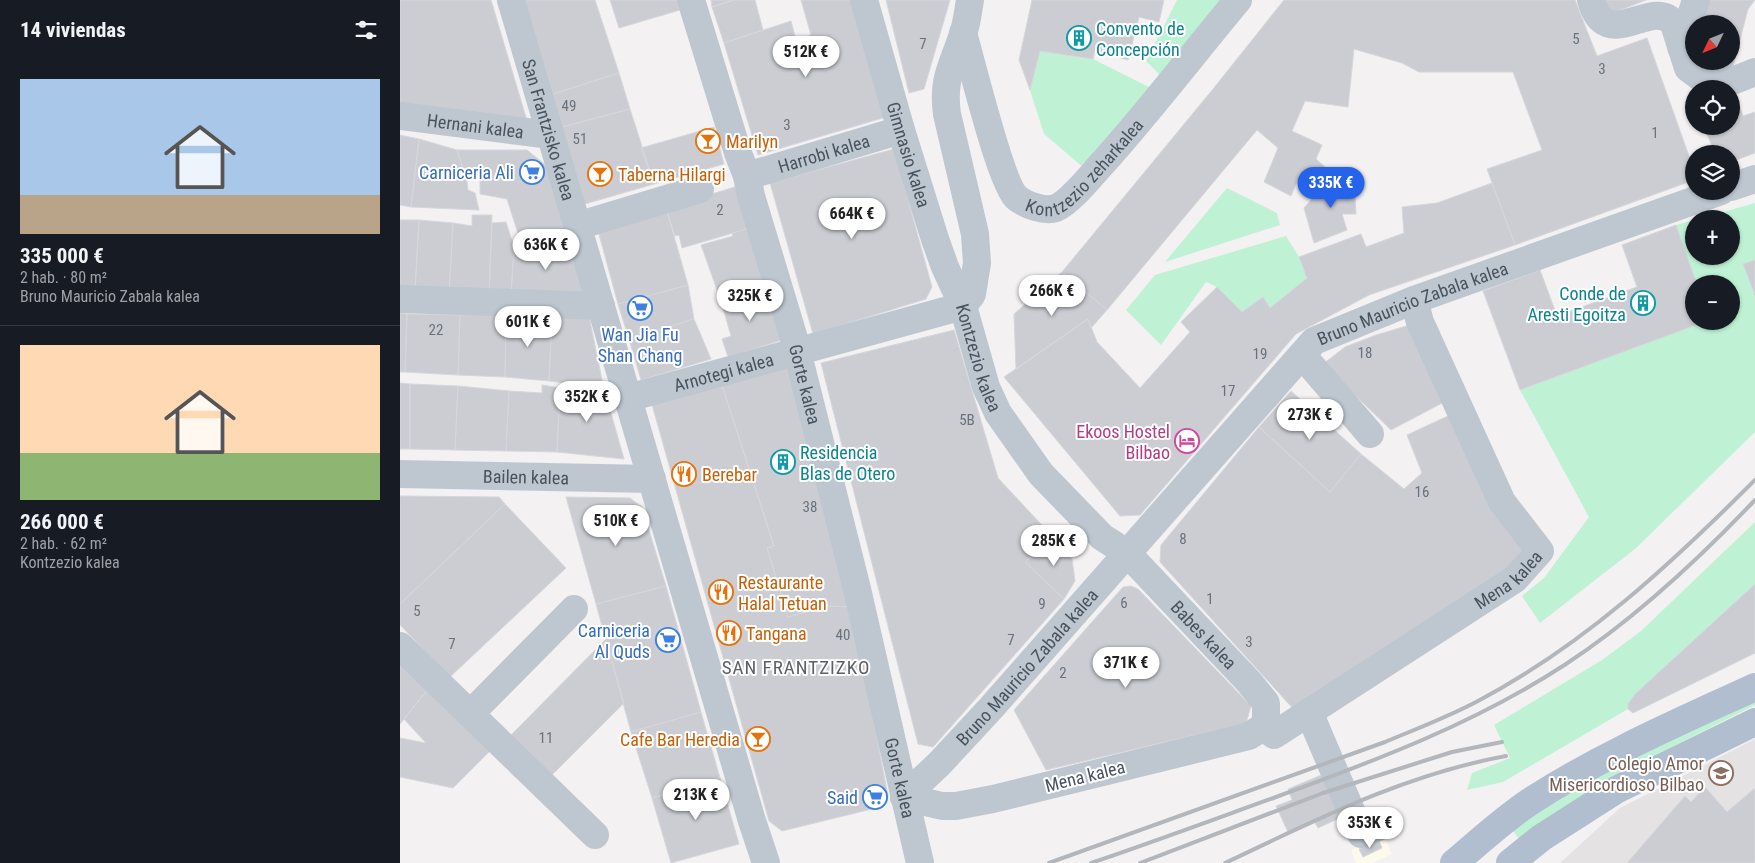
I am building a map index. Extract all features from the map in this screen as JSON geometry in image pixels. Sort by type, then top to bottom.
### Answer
[{"type":"main road","points":[[1454,863],[1530,802],[1584,769],[1623,748],[1755,686]]},
{"type":"main road","points":[[1510,863],[1541,838],[1616,790],[1755,722]]},
{"type":"street","name":"San Frantzisko kalea","points":[[511,0],[752,821],[766,863]]},
{"type":"street","name":"Gorte kalea","points":[[692,0],[738,153],[747,176],[796,352],[857,588],[920,863]]},
{"type":"street","name":"Gimnasio kalea","points":[[864,0],[934,239],[963,306]]},
{"type":"street","name":"Kontzezio kalea","points":[[970,0],[964,33],[946,78],[944,96],[975,234],[977,263],[972,294],[963,306],[986,387],[998,413],[1015,439],[1041,474],[1095,530],[1111,544],[1127,554]]},
{"type":"street","name":"Kontzezio zeharkalea","points":[[964,33],[986,118],[1005,175],[1015,197],[1033,208],[1055,208],[1076,192],[1121,143],[1238,0]]},
{"type":"street","points":[[1591,0],[1595,11],[1602,21],[1610,24],[1621,23],[1657,12],[1666,14],[1674,24],[1688,68],[1704,80],[1725,84],[1755,72]]},
{"type":"street","points":[[1680,47],[1696,0]]},
{"type":"street","name":"Hernani kalea","points":[[400,116],[551,135]]},
{"type":"street","name":"Harrobi kalea","points":[[747,176],[901,130]]},
{"type":"street","points":[[1740,184],[1755,179]]},
{"type":"street","points":[[578,226],[700,189]]},
{"type":"street","name":"Bruno Mauricio Zabala kalea","points":[[904,797],[939,764],[991,708],[1314,341],[1414,300],[1696,200]]},
{"type":"street","points":[[400,299],[601,306]]},
{"type":"street","name":"Mena kalea","points":[[904,797],[942,806],[956,806],[993,799],[1249,736],[1264,724],[1274,734],[1515,579],[1540,552],[1502,502],[1420,322],[1414,300]]},
{"type":"street","name":"Arnotegi kalea","points":[[628,398],[963,306]]},
{"type":"street","points":[[1302,355],[1370,434]]},
{"type":"street","name":"Bailen kalea","points":[[400,474],[652,479]]},
{"type":"street","name":"Babes kalea","points":[[1127,554],[1250,682],[1266,703],[1264,724]]},
{"type":"street","points":[[470,714],[574,609]]},
{"type":"street","points":[[400,646],[595,835]]},
{"type":"street","points":[[1309,712],[1320,738],[1370,828]]},
{"type":"shaded area","name":"Colegio Amor Misericordioso Bilbao","points":[[1755,739],[1755,863],[1560,863],[1620,808]]},
{"type":"shaded area","points":[[1384,836],[1392,854],[1373,863],[1356,863],[1351,850]]},
{"type":"green space","points":[[1177,0],[1225,0],[1161,76],[1146,61]]},
{"type":"green space","points":[[1040,51],[1093,59],[1151,88],[1084,168],[1044,134],[1030,90]]},
{"type":"green space","points":[[1227,188],[1277,213],[1280,225],[1165,262]]},
{"type":"green space","points":[[1755,203],[1755,432],[1635,549],[1540,623],[1522,596],[1544,578],[1589,517],[1520,390],[1685,329],[1740,330],[1740,275],[1694,275],[1690,265],[1740,265],[1740,210],[1730,210]]},
{"type":"green space","points":[[1685,222],[1685,250],[1676,225]]},
{"type":"green space","points":[[1286,236],[1299,257],[1307,278],[1270,308],[1263,297],[1242,312],[1217,287],[1206,282],[1161,345],[1126,310],[1155,275]]},
{"type":"green space","points":[[1755,522],[1755,584],[1635,694],[1628,704],[1628,709],[1503,782],[1467,790],[1472,773],[1510,758],[1494,725],[1602,660],[1641,631]]},
{"type":"green space","points":[[1755,695],[1755,705],[1599,784],[1519,839],[1511,828],[1550,801]]},
{"type":"building","points":[[400,0],[491,0],[528,124],[400,105]]},
{"type":"building","points":[[525,0],[595,0],[619,73],[553,94]]},
{"type":"building","points":[[610,0],[677,0],[680,10],[619,28]]},
{"type":"building","points":[[711,0],[734,0],[712,7]]},
{"type":"building","points":[[734,0],[755,0],[763,30],[724,43],[712,7]]},
{"type":"building","points":[[801,0],[853,0],[886,117],[758,155],[724,43],[791,21],[796,40],[811,35]]},
{"type":"building","points":[[886,0],[950,0],[924,89],[909,93]]},
{"type":"building","name":"Convento de Concepción","points":[[1032,0],[1164,0],[1159,22],[1139,17],[1128,60],[1095,51],[1093,59],[1040,51],[1030,90],[1019,60]]},
{"type":"building","points":[[1284,0],[1575,0],[1597,56],[1647,38],[1685,145],[1685,183],[1515,245],[1487,169],[1542,150],[1513,72],[1419,72],[1402,63],[1354,49],[1348,107],[1305,101],[1292,131],[1322,145],[1316,159],[1327,169],[1310,182],[1300,174],[1291,196],[1264,182],[1278,148],[1257,130],[1107,310],[1062,272]]},
{"type":"building","points":[[1602,0],[1646,0],[1608,15]]},
{"type":"building","points":[[1710,0],[1755,0],[1748,9],[1740,40],[1740,15],[1706,15]]},
{"type":"building","points":[[1718,70],[1732,70],[1731,74]]},
{"type":"building","points":[[619,73],[630,109],[562,127],[553,94]]},
{"type":"building","points":[[1740,108],[1743,116],[1755,112],[1755,153],[1740,159],[1740,145],[1711,145],[1708,135],[1740,135]]},
{"type":"building","points":[[630,109],[654,184],[585,204],[562,127]]},
{"type":"building","points":[[714,127],[724,164],[654,184],[641,148]]},
{"type":"building","points":[[400,135],[419,139],[411,207],[400,205]]},
{"type":"building","points":[[419,139],[457,150],[468,190],[475,193],[479,210],[411,207]]},
{"type":"building","points":[[894,149],[932,287],[926,299],[813,334],[770,183]]},
{"type":"building","points":[[457,150],[527,150],[553,171],[569,241],[522,246],[507,199],[480,194],[480,178],[466,177]]},
{"type":"building","points":[[1354,179],[1356,214],[1342,214],[1347,230],[1314,243],[1304,208],[1326,183]]},
{"type":"building","points":[[1492,183],[1515,245],[1369,295],[1296,334],[1140,515],[1120,516],[1004,377],[1088,319],[1097,342],[1140,388],[1190,332],[1181,322],[1217,287],[1242,312],[1263,297],[1270,308],[1307,278],[1299,257],[1361,234],[1366,247],[1404,233],[1402,207],[1437,203]]},
{"type":"building","points":[[738,186],[750,228],[682,248],[679,235],[675,236],[666,208]]},
{"type":"building","points":[[666,208],[688,285],[618,304],[597,227]]},
{"type":"building","points":[[472,215],[492,215],[489,295],[449,293],[453,223],[472,226]]},
{"type":"building","points":[[400,220],[419,220],[415,291],[400,291]]},
{"type":"building","points":[[419,220],[453,223],[449,293],[415,291]]},
{"type":"building","points":[[506,222],[514,247],[511,296],[489,295],[492,223]]},
{"type":"building","name":"Conde de Aresti Egoitza","points":[[1676,225],[1685,250],[1685,265],[1690,265],[1694,275],[1685,275],[1685,329],[1520,390],[1483,291],[1540,270],[1557,316],[1637,287],[1622,245]]},
{"type":"building","points":[[750,228],[765,287],[721,301],[701,245],[733,236],[732,233]]},
{"type":"building","points":[[569,241],[587,296],[511,296],[514,247]]},
{"type":"building","points":[[1755,260],[1755,295],[1743,264]]},
{"type":"building","points":[[1062,272],[1107,310],[1091,328],[1088,319],[1016,369],[1014,314]]},
{"type":"building","points":[[688,285],[694,319],[629,339],[618,304]]},
{"type":"building","points":[[765,287],[782,340],[728,357],[722,339],[731,336],[721,301]]},
{"type":"building","points":[[400,313],[407,314],[405,372],[400,372]]},
{"type":"building","points":[[407,314],[460,315],[458,375],[405,372]]},
{"type":"building","points":[[460,315],[506,315],[505,377],[458,375]]},
{"type":"building","points":[[506,315],[552,318],[549,381],[505,377]]},
{"type":"building","points":[[589,316],[603,385],[582,385],[566,388],[565,383],[549,381],[552,318]]},
{"type":"building","points":[[694,319],[711,359],[641,380],[629,339]]},
{"type":"building","points":[[1413,324],[1446,401],[1391,430],[1323,364],[1345,347]]},
{"type":"building","points":[[954,330],[998,478],[1053,537],[1025,562],[1064,599],[933,747],[918,744],[821,363]]},
{"type":"building","name":"Residencia Blas de Otero","points":[[777,363],[798,376],[852,607],[827,606],[788,617],[767,548],[774,546],[720,379]]},
{"type":"building","points":[[720,379],[774,546],[767,548],[788,617],[827,606],[852,607],[888,796],[880,807],[782,831],[769,821],[651,401]]},
{"type":"building","points":[[400,383],[410,384],[410,449],[400,449]]},
{"type":"building","points":[[410,384],[458,386],[455,450],[410,449]]},
{"type":"building","points":[[542,385],[560,388],[557,452],[506,451],[509,391],[542,393]]},
{"type":"building","points":[[603,385],[624,459],[557,452],[560,388]]},
{"type":"building","points":[[458,386],[509,391],[506,451],[455,450]]},
{"type":"building","points":[[1291,391],[1361,454],[1330,492],[1259,427]]},
{"type":"building","points":[[1450,415],[1528,556],[1297,713],[1160,562],[1161,545],[1259,427],[1330,492],[1361,454],[1404,489],[1422,473],[1407,435]]},
{"type":"building","points":[[400,496],[499,497],[505,504],[400,604]]},
{"type":"building","points":[[566,497],[630,498],[642,507],[666,586],[596,604]]},
{"type":"building","points":[[505,504],[566,568],[450,677],[400,625],[400,604]]},
{"type":"building","points":[[1053,537],[1072,559],[1075,581],[1064,599],[1025,562]]},
{"type":"building","points":[[1755,584],[1755,653],[1633,713],[1628,709],[1628,704],[1635,694]]},
{"type":"building","points":[[666,586],[701,712],[631,732],[596,604]]},
{"type":"building","points":[[1131,586],[1138,589],[1251,706],[1246,723],[1046,770],[1014,710],[1123,587]]},
{"type":"building","points":[[606,639],[624,703],[552,775],[511,735]]},
{"type":"building","points":[[400,663],[428,689],[400,724]]},
{"type":"building","points":[[428,689],[491,750],[453,788],[400,777],[400,738],[426,743],[404,719]]},
{"type":"building","points":[[701,712],[720,778],[652,798],[631,732]]},
{"type":"building","points":[[1331,771],[1348,814],[1318,828],[1314,821],[1288,832],[1276,806],[1292,800],[1288,789]]},
{"type":"building","points":[[720,778],[739,844],[671,863],[652,798]]},
{"type":"building","points":[[1705,787],[1727,812],[1755,788],[1755,863],[1627,863],[1685,796],[1691,802]]},
{"type":"building","points":[[1379,841],[1382,848],[1363,857],[1359,849]]},
{"type":"railway","points":[[1049,863],[1385,742],[1444,718],[1478,701],[1517,679],[1590,629],[1658,572],[1755,480]]},
{"type":"railway","points":[[1091,863],[1351,769],[1425,739],[1532,685],[1592,646],[1642,608],[1689,566],[1755,500]]},
{"type":"railway","points":[[1140,863],[1323,793],[1452,752],[1502,742]]},
{"type":"railway","points":[[1225,863],[1328,815],[1397,786],[1469,764],[1506,756]]},
{"type":"place","name":"Convento de Concepción","points":[[1079,38]]},
{"type":"place","name":"Marilyn","points":[[708,141]]},
{"type":"place","name":"Carniceria Ali","points":[[532,172]]},
{"type":"place","name":"Taberna Hilargi","points":[[600,174]]},
{"type":"place","name":"Conde de Aresti Egoitza","points":[[1643,303]]},
{"type":"place","name":"Wan Jia Fu Shan Chang","points":[[640,308]]},
{"type":"place","name":"Ekoos Hostel Bilbao","points":[[1187,441]]},
{"type":"place","name":"Residencia Blas de Otero","points":[[783,462]]},
{"type":"place","name":"Berebar","points":[[684,474]]},
{"type":"place","name":"Restaurante Halal Tetuan","points":[[721,592]]},
{"type":"place","name":"Tangana","points":[[729,633]]},
{"type":"place","name":"Carniceria Al Quds","points":[[668,640]]},
{"type":"place","name":"Cafe Bar Heredia","points":[[758,739]]},
{"type":"place","name":"Colegio Amor Misericordioso Bilbao","points":[[1721,773]]},
{"type":"place","name":"Said","points":[[875,797]]},
{"type":"district","name":"SAN FRANTZIZKO","points":[[796,667]]}]
